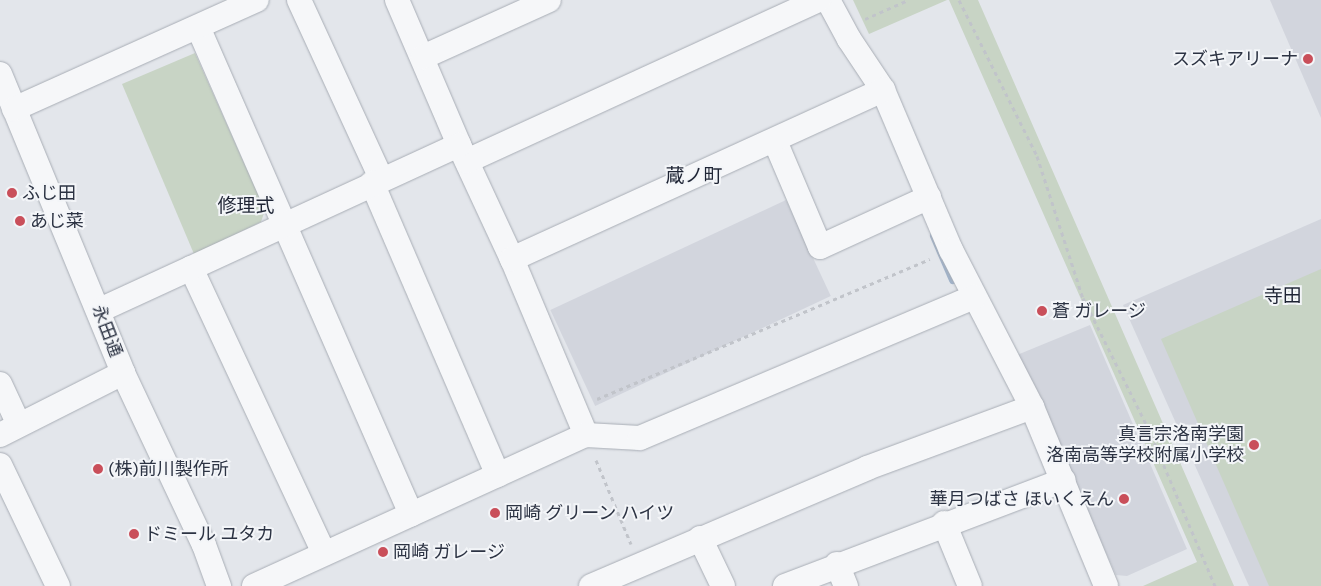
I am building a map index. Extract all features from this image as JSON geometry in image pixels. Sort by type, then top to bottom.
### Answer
[{"type":"street","points":[[14,109],[257,0]]},
{"type":"street","points":[[298,0],[377,181],[498,475]]},
{"type":"street","points":[[397,0],[463,153],[512,259],[586,435]]},
{"type":"street","points":[[423,57],[549,0]]},
{"type":"street","points":[[100,310],[377,181],[463,153],[820,0]]},
{"type":"street","points":[[828,0],[849,39],[883,90],[951,250],[1032,407],[1064,480],[1106,586]]},
{"type":"street","points":[[198,27],[282,224],[411,514]]},
{"type":"street","name":"永田通","points":[[0,74],[100,310],[123,373],[204,545],[219,586]]},
{"type":"street","points":[[512,259],[883,90]]},
{"type":"street","points":[[774,141],[820,247],[929,197]]},
{"type":"street","points":[[191,268],[324,553]]},
{"type":"street","points":[[254,586],[586,435],[640,438],[974,297]]},
{"type":"street","points":[[0,384],[9,430],[123,373]]},
{"type":"street","points":[[591,586],[639,563],[867,468],[1032,407]]},
{"type":"street","points":[[0,465],[58,586]]},
{"type":"street","points":[[785,586],[944,523],[1064,480]]},
{"type":"street","points":[[944,523],[970,586]]},
{"type":"street","points":[[700,538],[723,586]]},
{"type":"street","points":[[837,564],[846,586]]},
{"type":"path","points":[[858,23],[908,0]]},
{"type":"path","points":[[959,0],[1037,156],[1082,298],[1148,428],[1215,586]]},
{"type":"path","points":[[574,408],[951,250]]},
{"type":"path","points":[[586,435],[639,563]]},
{"type":"shaded area","name":"スズキアリーナ","points":[[1270,0],[1321,0],[1321,118]]},
{"type":"shaded area","points":[[786,200],[831,296],[595,406],[550,310]]},
{"type":"shaded area","name":"真言宗洛南学園 洛南高等学校附属小学校","points":[[1321,219],[1321,586],[1249,586],[1123,305]]},
{"type":"shaded area","name":"華月つばさ ほいくえん","points":[[1090,325],[1187,549],[1127,576],[1116,575],[1017,355]]},
{"type":"green space","points":[[853,0],[947,0],[869,34]]},
{"type":"green space","points":[[949,0],[978,0],[1234,586],[1143,586],[1197,562]]},
{"type":"green space","points":[[195,53],[265,210],[261,222],[194,254],[122,84]]},
{"type":"green space","name":"真言宗洛南学園 洛南高等学校附属小学校","points":[[1321,269],[1321,586],[1269,586],[1161,339]]},
{"type":"waterway","points":[[934,236],[953,280]]},
{"type":"place","name":"スズキアリーナ","points":[[1308,59]]},
{"type":"place","name":"ふじ田","points":[[12,193]]},
{"type":"place","name":"あじ菜","points":[[20,221]]},
{"type":"place","name":"蒼 ガレージ","points":[[1042,311]]},
{"type":"place","name":"真言宗洛南学園 洛南高等学校附属小学校","points":[[1254,445]]},
{"type":"place","name":"(株)前川製作所","points":[[98,469]]},
{"type":"place","name":"華月つばさ ほいくえん","points":[[1124,499]]},
{"type":"place","name":"岡崎 グリーン ハイツ","points":[[495,513]]},
{"type":"place","name":"ドミール ユタカ","points":[[134,534]]},
{"type":"place","name":"岡崎 ガレージ","points":[[383,552]]},
{"type":"district","name":"蔵ノ町","points":[[694,177]]},
{"type":"district","name":"修理式","points":[[246,207]]},
{"type":"district","name":"寺田","points":[[1283,297]]}]
